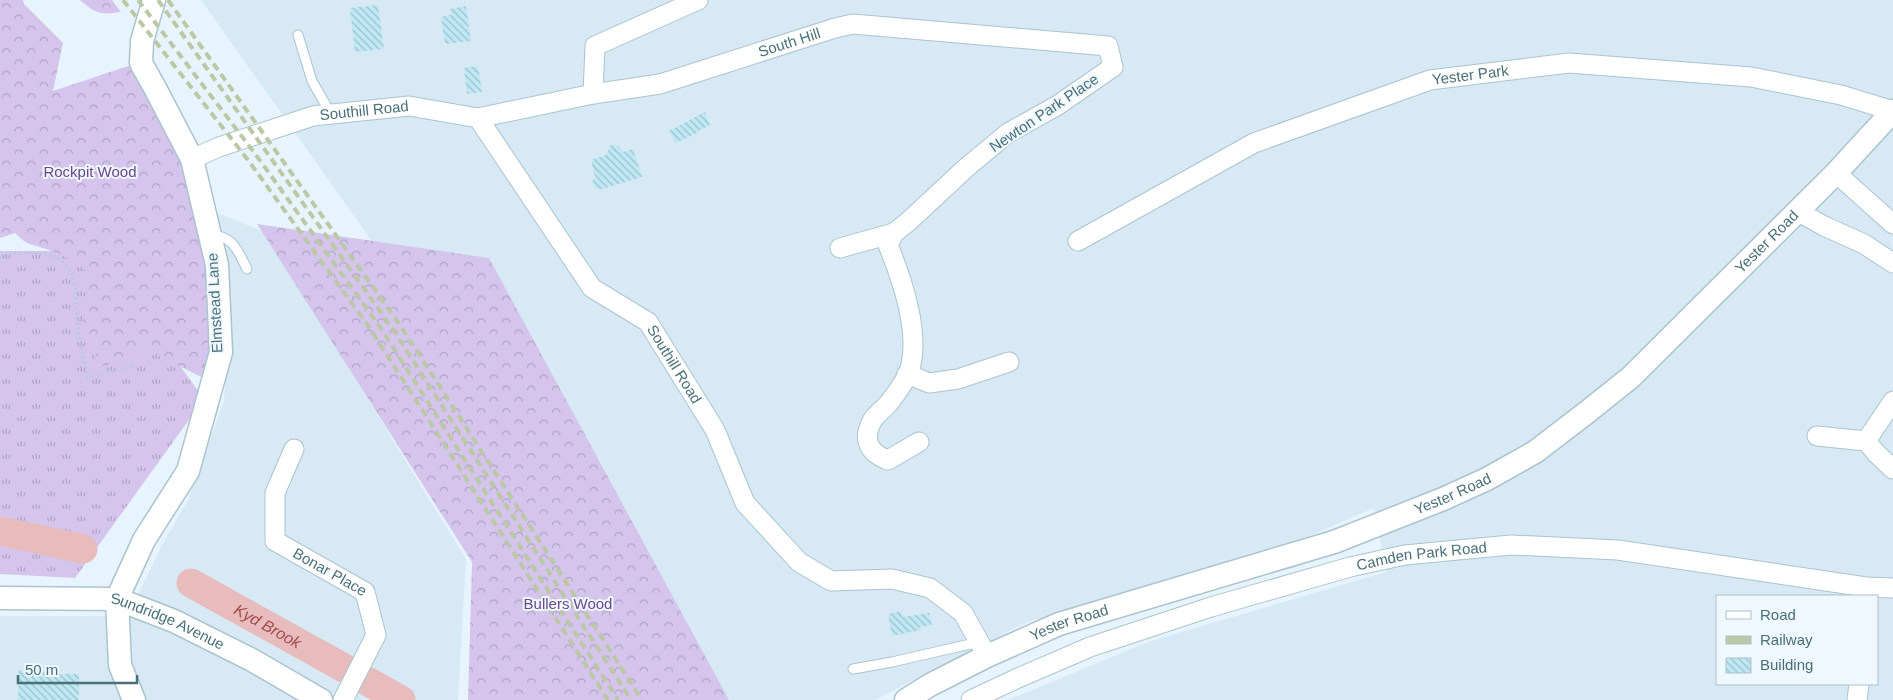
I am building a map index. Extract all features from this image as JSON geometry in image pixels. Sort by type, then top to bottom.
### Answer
[{"type":"street","name":"Elmstead Lane","points":[[117,599],[144,540],[188,471],[221,352],[216,265],[192,159],[141,63],[142,41],[154,0]]},
{"type":"street","points":[[593,94],[594,46],[698,0]]},
{"type":"street","name":"South Hill","points":[[478,118],[593,94],[660,84],[834,28],[853,24],[1108,46]]},
{"type":"street","name":"Newton Park Place","points":[[840,248],[894,233],[1008,133],[1058,105],[1112,67],[1108,46]]},
{"type":"street","name":"Yester Park","points":[[1078,241],[1254,143],[1430,80],[1569,63],[1751,77],[1842,95],[1893,111]]},
{"type":"street","name":"Southill Road","points":[[192,159],[219,147],[313,116],[409,106],[478,118],[592,288],[648,322],[715,430],[745,503],[799,562],[830,580],[892,579],[930,588],[963,613],[983,649]]},
{"type":"street","name":"Yester Road","points":[[906,700],[983,649],[1059,624],[1334,542],[1443,499],[1486,479],[1535,452],[1586,414],[1630,377],[1836,173],[1893,111]]},
{"type":"street","points":[[1836,173],[1893,224]]},
{"type":"street","points":[[1797,211],[1824,226],[1864,244],[1893,263]]},
{"type":"street","points":[[894,233],[888,245],[897,265],[908,304],[914,342],[911,366],[888,404],[872,420],[868,435],[868,445],[875,455],[888,460],[919,442]]},
{"type":"street","points":[[907,374],[929,383],[958,379],[1009,362]]},
{"type":"street","points":[[1866,441],[1893,401]]},
{"type":"street","points":[[1817,436],[1866,441],[1893,469]]},
{"type":"street","name":"Bonar Place","points":[[294,449],[275,493],[275,541],[365,592],[376,635],[343,700]]},
{"type":"street","name":"Camden Park Road","points":[[971,700],[1090,647],[1210,607],[1350,567],[1405,554],[1511,546],[1618,550],[1866,592],[1893,588]]},
{"type":"street","name":"Sundridge Avenue","points":[[0,598],[117,599],[174,621],[252,660],[321,700]]},
{"type":"street","points":[[117,599],[120,665],[134,700]]},
{"type":"street","points":[[1857,700],[1858,685]]},
{"type":"lane","points":[[298,35],[312,81],[332,114]]},
{"type":"lane","points":[[210,235],[218,235],[230,240],[247,269]]},
{"type":"lane","points":[[853,669],[983,649]]},
{"type":"path","points":[[0,258],[17,254],[38,253],[56,258],[69,268],[73,275],[75,287],[78,328],[87,377],[135,366]]},
{"type":"shaded area","points":[[201,0],[1893,0],[1893,700],[1008,700],[1148,642],[1386,572],[1374,508],[1307,537],[1183,578],[1027,622],[875,700],[683,700],[568,518]]},
{"type":"shaded area","points":[[212,212],[278,238],[345,362],[466,559],[458,700],[0,700],[0,616],[128,616],[161,547],[188,500],[224,401],[228,333]]},
{"type":"green space","name":"Rockpit Wood","points":[[0,0],[23,0],[24,4],[63,43],[53,91],[131,65],[185,162],[207,270],[210,350],[201,377],[142,347],[130,361],[101,366],[94,356],[99,351],[98,345],[89,340],[84,319],[92,295],[83,288],[91,276],[69,259],[28,243],[15,233],[0,238]]},
{"type":"green space","points":[[80,0],[112,0],[121,12],[95,11]]},
{"type":"green space","name":"Bullers Wood","points":[[257,224],[489,258],[729,700],[468,700],[472,562]]},
{"type":"green space","points":[[0,251],[97,251],[204,399],[75,578],[0,574]]},
{"type":"building","points":[[378,5],[384,49],[355,52],[350,8]]},
{"type":"building","points":[[466,6],[471,41],[445,44],[441,17],[451,15],[450,9]]},
{"type":"building","points":[[478,66],[482,92],[467,94],[464,68]]},
{"type":"building","points":[[705,112],[710,125],[676,143],[669,131]]},
{"type":"building","points":[[611,145],[618,146],[623,152],[633,149],[642,177],[599,190],[595,188],[592,182],[595,177],[591,160],[606,155]]},
{"type":"building","points":[[901,611],[902,617],[929,613],[932,625],[919,627],[920,630],[892,636],[888,614]]},
{"type":"building","points":[[19,670],[49,671],[48,674],[79,674],[79,700],[18,700]]},
{"type":"waterway","name":"Kyd Brook","points":[[0,531],[83,549]]},
{"type":"waterway","name":"Kyd Brook","points":[[191,583],[344,668]]},
{"type":"waterway","name":"Kyd Brook","points":[[367,681],[401,700]]},
{"type":"railway","points":[[123,0],[248,160],[369,327],[608,700]]},
{"type":"railway","points":[[138,0],[256,155],[380,327],[618,700]]},
{"type":"railway","points":[[158,0],[392,328],[631,700]]},
{"type":"railway","points":[[168,0],[400,325],[642,700]]}]
